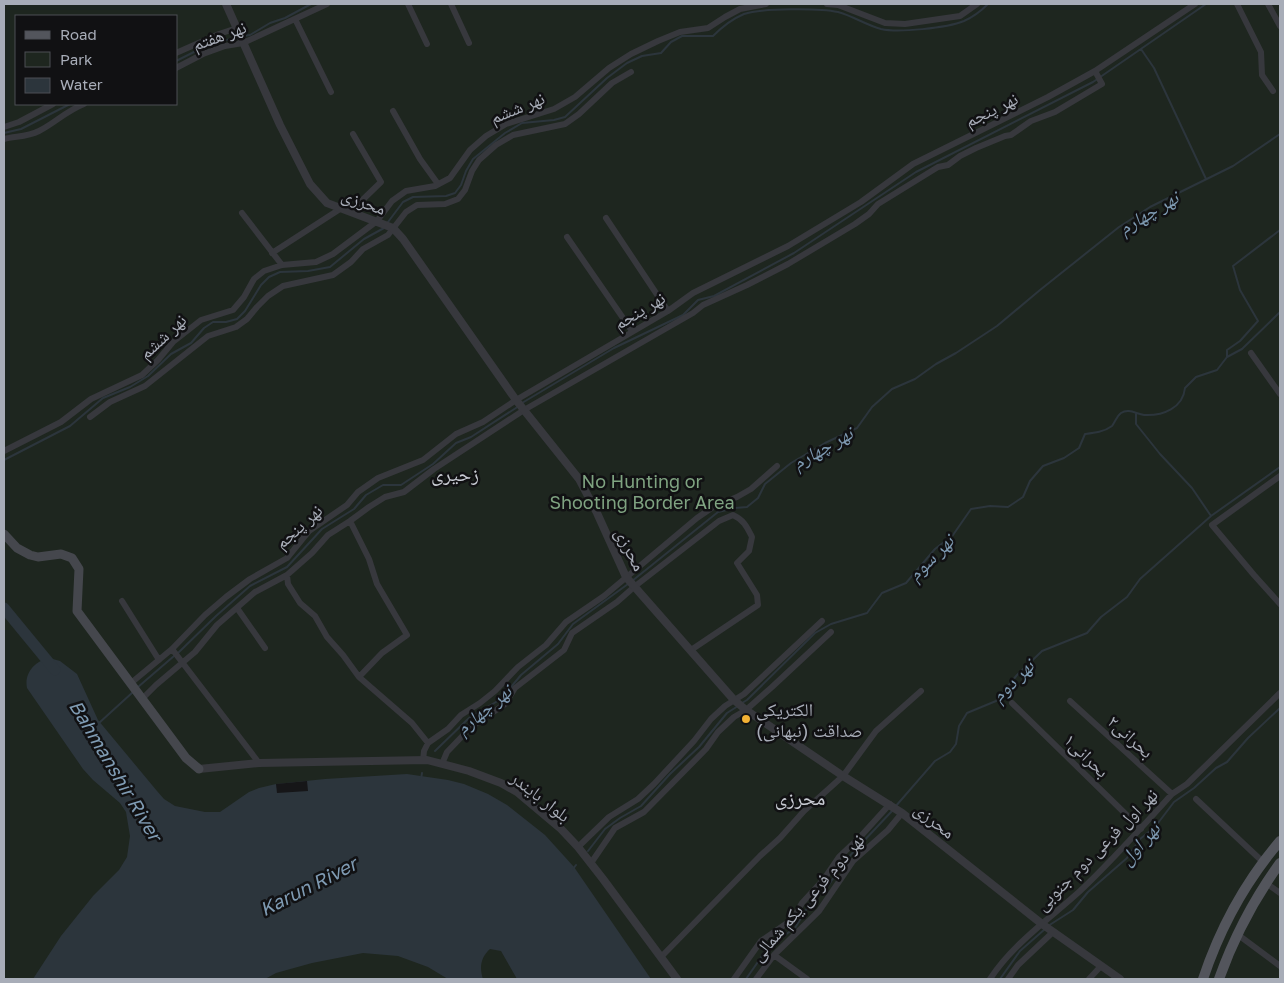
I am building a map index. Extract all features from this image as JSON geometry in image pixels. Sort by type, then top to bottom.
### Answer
[{"type":"main road","points":[[4,534],[17,548],[30,556],[38,557],[61,554],[72,558],[79,569],[77,611],[186,758],[199,769]]},
{"type":"main road","points":[[1202,979],[1229,916],[1262,862],[1280,841]]},
{"type":"main road","points":[[1219,979],[1237,934],[1266,883],[1280,863]]},
{"type":"street","name":"محرزی","points":[[226,4],[280,125],[310,184],[327,203],[391,227],[403,240],[520,405],[579,479],[630,582],[739,705],[843,776],[896,808],[1047,928],[1120,979]]},
{"type":"street","name":"نهر هفتم","points":[[178,67],[224,46],[240,36],[295,19],[327,4]]},
{"type":"street","points":[[408,4],[427,44]]},
{"type":"street","points":[[451,4],[469,43]]},
{"type":"street","name":"نهر ششم","points":[[4,451],[61,422],[91,399],[142,375],[173,342],[201,320],[232,310],[244,298],[254,279],[264,271],[282,265],[316,262],[333,254],[379,222],[392,201],[406,191],[438,184],[450,178],[470,150],[486,136],[506,124],[554,109],[575,97],[609,68],[631,54],[680,32],[708,28],[740,9],[766,4]]},
{"type":"street","points":[[827,4],[838,5],[885,23],[905,24],[960,16],[977,4]]},
{"type":"street","name":"نهر پنجم","points":[[136,690],[159,660],[195,652],[217,625],[255,592],[287,576],[328,535],[385,497],[404,492],[520,405],[632,331],[668,311],[693,293],[788,246],[861,202],[913,164],[1028,115],[1096,72],[1195,4]]},
{"type":"street","points":[[1237,4],[1261,52],[1262,74],[1273,91]]},
{"type":"street","points":[[1268,4],[1280,26]]},
{"type":"street","points":[[295,19],[331,92]]},
{"type":"street","points":[[178,52],[218,34],[240,36]]},
{"type":"street","points":[[90,417],[110,402],[145,386],[208,336],[236,327],[247,320],[268,296],[283,286],[333,275],[351,262],[363,249],[388,235],[391,227],[406,212],[417,205],[445,204],[458,199],[465,190],[472,171],[496,144],[513,135],[565,124],[579,114],[612,83],[631,72]]},
{"type":"street","name":"نهر پنجم","points":[[136,690],[156,685],[177,655],[226,597],[250,579],[287,558],[309,531],[347,505],[358,492],[378,478],[423,460],[456,434],[520,405],[693,313],[703,305],[788,264],[855,224],[869,214],[878,204],[938,167],[948,165],[976,148],[1011,135],[1028,115],[1055,112],[1102,84],[1096,72]]},
{"type":"street","points":[[4,127],[20,122],[51,105]]},
{"type":"street","points":[[4,139],[27,136],[41,130],[63,114],[82,105]]},
{"type":"street","points":[[393,111],[420,159],[438,184]]},
{"type":"street","points":[[350,212],[381,182],[353,134]]},
{"type":"street","points":[[272,252],[340,209]]},
{"type":"street","points":[[242,213],[282,265]]},
{"type":"street","points":[[606,218],[668,311]]},
{"type":"street","points":[[567,237],[632,331]]},
{"type":"street","points":[[1251,353],[1280,394]]},
{"type":"street","points":[[442,764],[447,752],[471,727],[505,704],[515,688],[564,650],[572,633],[617,602],[630,582],[697,518],[713,507],[751,488],[778,466]]},
{"type":"street","points":[[1280,476],[1212,525],[1280,604]]},
{"type":"street","points":[[423,761],[424,751],[428,743],[448,729],[461,715],[495,691],[518,666],[546,645],[566,622],[604,596],[630,582],[719,521],[733,515],[745,523],[752,538],[749,551],[737,563],[758,595],[758,605],[691,650]]},
{"type":"street","points":[[350,522],[369,559],[377,584],[407,635],[382,653],[358,677]]},
{"type":"street","points":[[287,576],[288,584],[300,603],[315,616],[327,637],[358,677],[412,723],[428,743]]},
{"type":"street","points":[[122,600],[159,660]]},
{"type":"street","points":[[237,608],[265,648]]},
{"type":"street","points":[[591,863],[615,828],[644,812],[706,749],[718,732],[734,717],[744,694],[822,621]]},
{"type":"street","points":[[578,847],[609,817],[638,799],[654,784],[694,741],[711,719],[725,706],[739,705],[831,632]]},
{"type":"street","points":[[177,655],[259,764]]},
{"type":"street","points":[[661,957],[780,838],[804,811],[843,776],[876,730],[921,691]]},
{"type":"street","name":"نهر اول فرعی دوم جنوبی","points":[[1047,928],[1080,890],[1172,794],[1186,784],[1280,693]]},
{"type":"street","name":"بحرانی۲","points":[[1070,700],[1172,794]]},
{"type":"street","name":"بحرانی۱","points":[[1012,703],[1141,828]]},
{"type":"street","name":"بلوار بایندر","points":[[199,769],[259,764],[423,761],[442,764],[501,783],[517,792],[561,829],[578,847],[677,979]]},
{"type":"street","points":[[1196,800],[1262,862]]},
{"type":"street","points":[[734,979],[761,941],[793,919],[802,903],[824,879],[839,857],[896,808]]},
{"type":"street","name":"نهر دوم فرعی یکم شمالی","points":[[756,979],[774,955],[819,911],[853,861],[888,830],[896,808]]},
{"type":"street","points":[[1266,883],[1280,893]]},
{"type":"street","points":[[990,979],[1000,963],[1017,945],[1047,928]]},
{"type":"street","points":[[1008,979],[1047,928]]},
{"type":"street","points":[[1237,934],[1280,966]]},
{"type":"street","points":[[774,955],[807,979]]},
{"type":"street","points":[[1089,979],[1101,966]]},
{"type":"green space","name":"No Hunting or Shooting Border Area","points":[[4,4],[1280,4],[1280,979],[4,979]]},
{"type":"water","name":"Karun River","points":[[49,658],[60,661],[77,674],[98,720],[164,799],[175,806],[205,812],[220,812],[249,792],[276,784],[407,774],[448,780],[464,784],[488,794],[507,805],[545,835],[574,867],[651,979],[517,979],[501,951],[490,949],[482,962],[483,979],[448,979],[428,967],[398,956],[363,953],[312,963],[276,973],[265,979],[33,979],[61,936],[93,896],[119,870],[127,857],[130,836],[126,812],[120,803],[83,769],[27,688],[27,677],[32,668],[39,662]]},
{"type":"pier","points":[[307,781],[308,791],[277,793],[276,784]]},
{"type":"waterway","points":[[243,36],[250,35],[270,23],[285,18],[311,4]]},
{"type":"waterway","points":[[388,222],[403,202],[413,197],[446,196],[455,193],[461,185],[473,159],[505,133],[522,123],[565,117],[607,78],[627,63],[642,56],[661,53],[671,42],[682,36],[713,36],[735,18],[744,14],[791,9],[838,12],[881,29],[922,29],[946,26],[964,21],[977,14],[988,4]]},
{"type":"waterway","points":[[522,403],[614,348],[683,315],[698,300],[714,296],[794,253],[916,172],[1093,82],[1206,4]]},
{"type":"waterway","points":[[178,60],[210,44],[239,37]]},
{"type":"waterway","points":[[1141,49],[1154,68],[1206,179]]},
{"type":"waterway","points":[[4,133],[21,129],[68,105]]},
{"type":"waterway","name":"نهر چهارم","points":[[632,581],[718,512],[747,507],[758,498],[765,484],[791,463],[825,443],[857,428],[872,407],[892,389],[915,379],[997,326],[1119,227],[1150,207],[1233,166],[1280,134]]},
{"type":"waterway","points":[[4,460],[70,426],[103,398],[130,387],[148,376],[171,354],[191,343],[204,328],[213,322],[226,322],[237,319],[245,311],[261,285],[269,277],[280,272],[308,271],[330,267],[364,239],[384,228]]},
{"type":"waterway","points":[[1227,357],[1227,350],[1240,341],[1258,321],[1240,290],[1233,266],[1280,230]]},
{"type":"waterway","name":"نهر سوم","points":[[742,703],[815,633],[831,624],[867,613],[882,593],[906,583],[935,549],[953,535],[971,509],[990,506],[1008,507],[1023,497],[1030,481],[1043,466],[1064,458],[1079,448],[1085,434],[1102,431],[1112,426],[1121,413],[1130,411],[1151,415],[1165,412],[1176,406],[1185,388],[1196,377],[1217,370],[1227,357],[1242,349],[1280,312]]},
{"type":"waterway","points":[[178,653],[250,586],[287,567],[322,529],[354,509],[366,495],[383,485],[401,485],[433,464],[456,443],[471,437],[519,406]]},
{"type":"waterway","points":[[1136,413],[1136,424],[1160,454],[1192,488],[1211,516]]},
{"type":"waterway","name":"نهر دوم","points":[[895,807],[935,761],[950,752],[956,744],[959,726],[967,713],[996,701],[1017,675],[1042,651],[1087,633],[1101,617],[1127,597],[1140,579],[1211,516],[1280,467]]},
{"type":"waterway","name":"نهر چهارم","points":[[435,751],[469,718],[501,699],[521,675],[558,644],[573,624],[628,584]]},
{"type":"waterway","name":"Bahmanshir River","points":[[4,608],[55,670]]},
{"type":"waterway","points":[[138,687],[174,656]]},
{"type":"waterway","points":[[99,723],[133,692]]},
{"type":"waterway","name":"نهر سوم","points":[[588,851],[605,829],[641,806],[670,774],[699,747],[727,713],[738,706]]},
{"type":"waterway","name":"نهر اول","points":[[1048,926],[1073,910],[1088,892],[1127,858],[1140,839],[1155,827],[1174,802],[1194,788],[1216,768],[1227,762],[1248,738],[1280,708]]},
{"type":"waterway","points":[[421,779],[422,773]]},
{"type":"waterway","name":"نهر دوم","points":[[746,979],[769,946],[795,928],[809,905],[828,886],[844,862],[892,811]]},
{"type":"waterway","points":[[573,869],[576,865]]},
{"type":"waterway","name":"نهر اول","points":[[1000,979],[1020,951],[1045,929]]},
{"type":"place","name":"الکتریکی صداقت (نبهانی)","points":[[746,719]]},
{"type":"district","name":"زحیری","points":[[455,473]]},
{"type":"district","name":"محرزی","points":[[800,797]]}]
